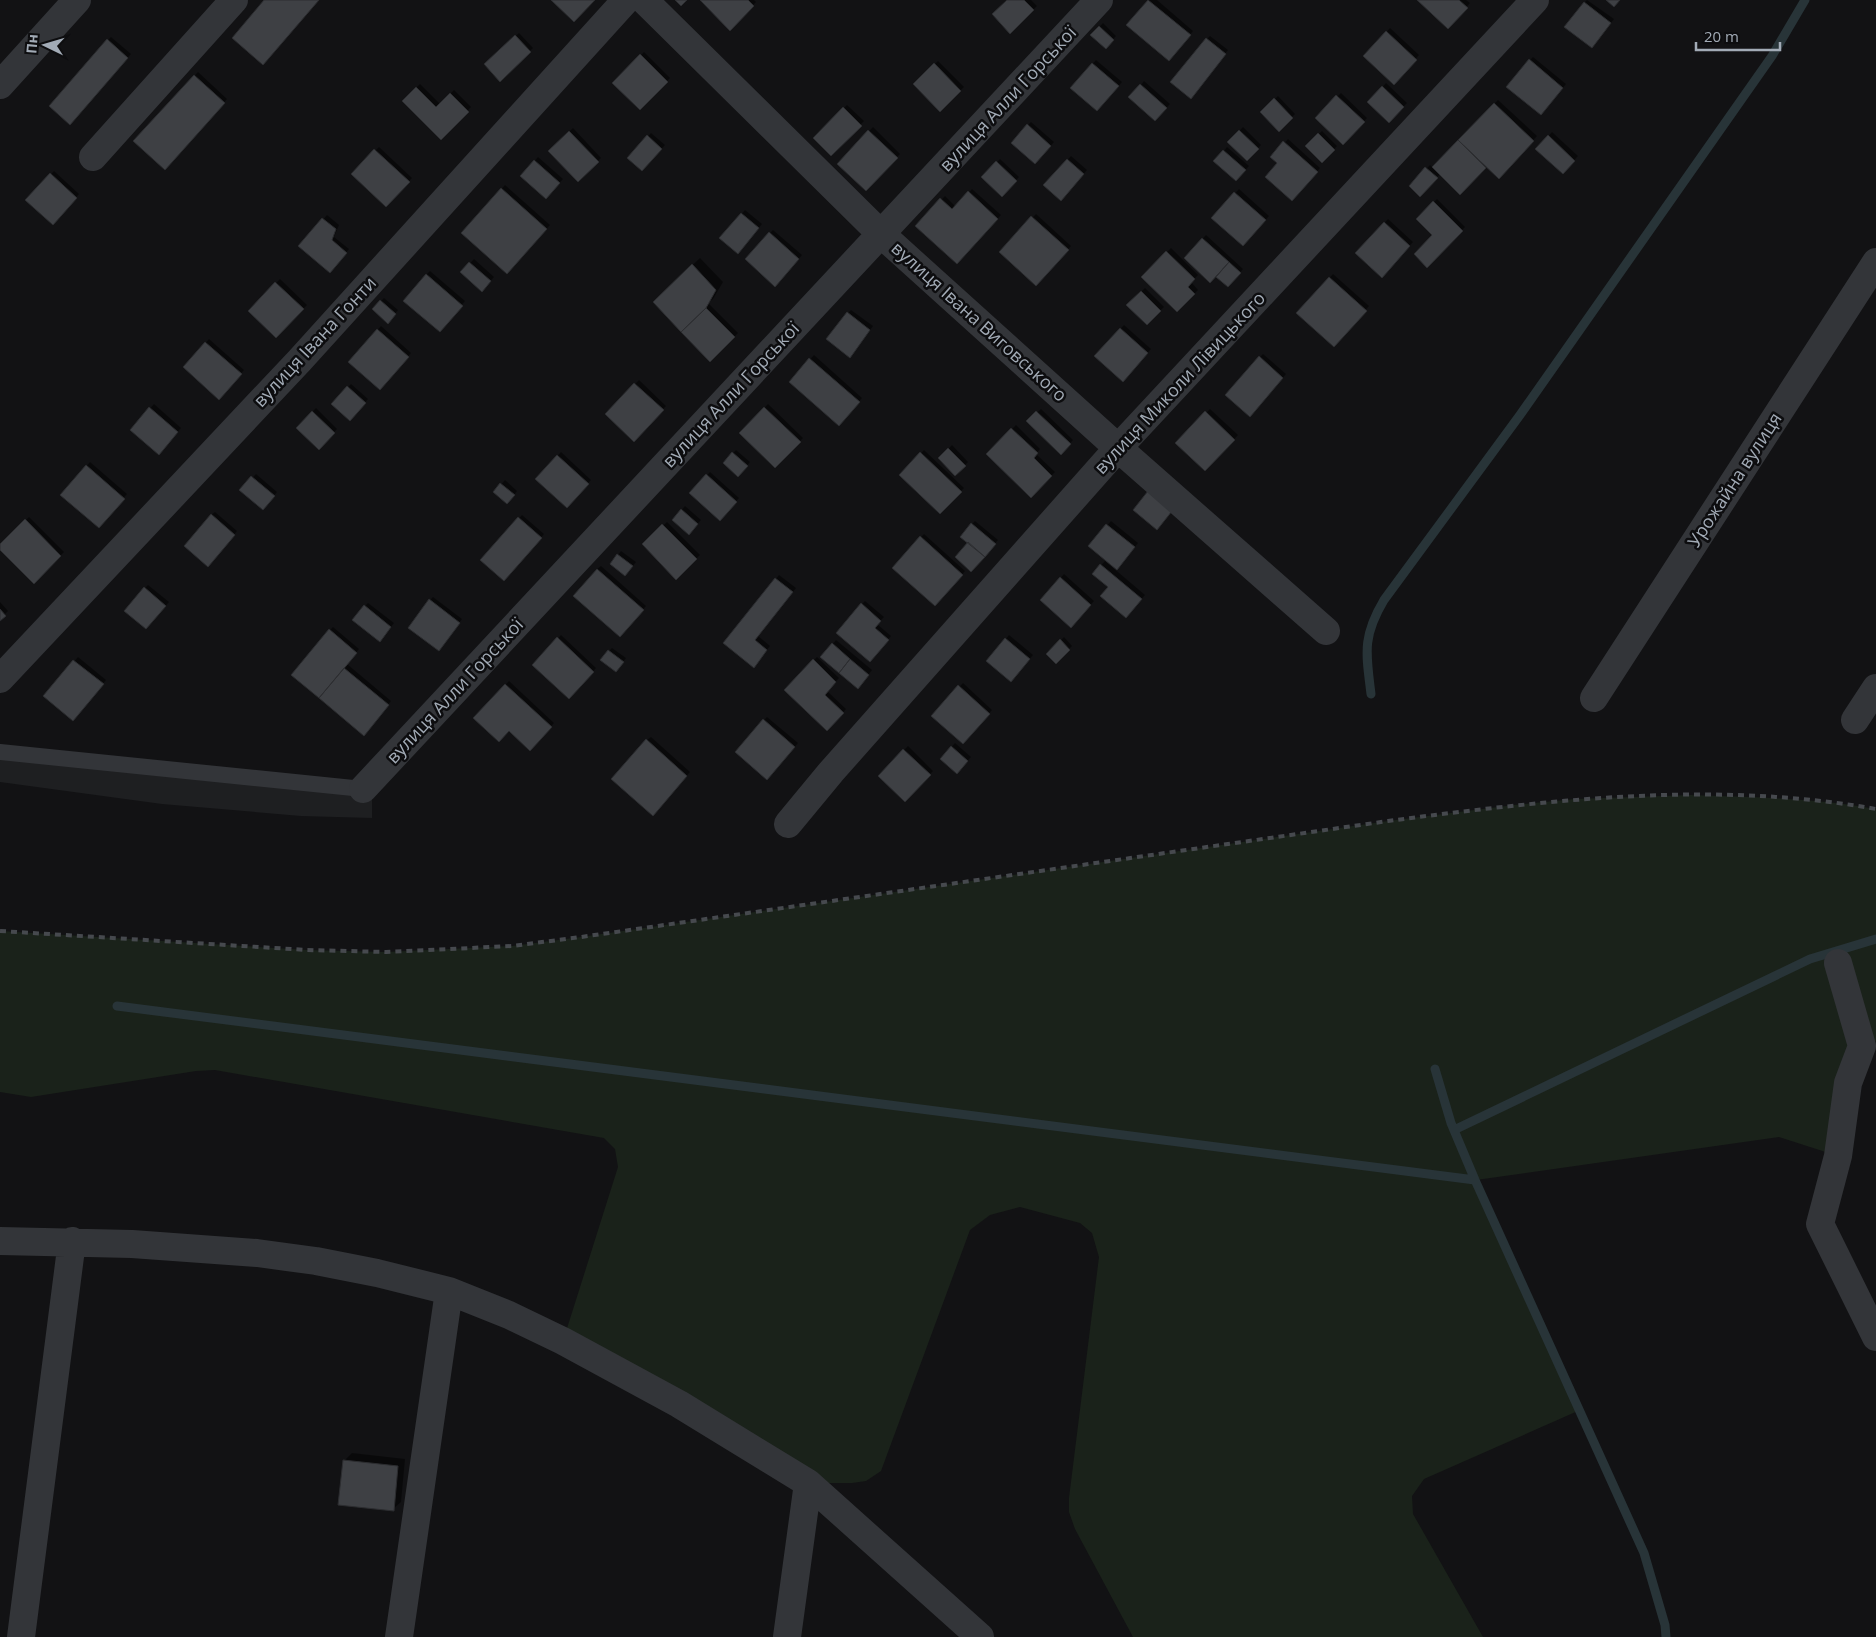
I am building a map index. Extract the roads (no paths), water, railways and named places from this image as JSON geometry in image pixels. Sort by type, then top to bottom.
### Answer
[{"type":"street","points":[[0,85],[78,0]]},
{"type":"street","points":[[93,157],[234,0]]},
{"type":"street","name":"вулиця Івана Гонти","points":[[0,679],[300,360],[626,0]]},
{"type":"street","name":"вулиця Івана Виговського","points":[[644,0],[881,234],[1118,448],[1326,631]]},
{"type":"street","name":"вулиця Алли Горської","points":[[363,789],[1100,0]]},
{"type":"street","name":"вулиця Миколи Лівицького","points":[[788,824],[831,772],[1118,448],[1535,0]]},
{"type":"street","name":"Урожайна вулиця","points":[[1594,698],[1876,262]]},
{"type":"street","points":[[1855,720],[1876,688]]},
{"type":"street","points":[[1838,963],[1862,1046],[1848,1083],[1838,1156],[1820,1224],[1876,1337]]},
{"type":"street","points":[[0,1241],[132,1244],[257,1253],[316,1261],[377,1273],[449,1291],[509,1316],[572,1346],[679,1404],[808,1483],[980,1637]]},
{"type":"street","points":[[21,1637],[72,1242]]},
{"type":"street","points":[[399,1637],[449,1291]]},
{"type":"street","points":[[787,1637],[808,1483]]},
{"type":"lane","points":[[0,752],[363,789]]},
{"type":"waterway","points":[[1371,694],[1367,646],[1372,625],[1384,600],[1520,415],[1772,56],[1805,0]]},
{"type":"waterway","points":[[1454,1130],[1810,959],[1876,939]]},
{"type":"waterway","points":[[117,1006],[1475,1180]]},
{"type":"waterway","points":[[1435,1069],[1451,1123],[1475,1180],[1644,1553],[1665,1625],[1666,1637]]},
{"type":"railway","points":[[0,931],[307,950],[386,952],[512,946],[1388,821],[1510,806],[1632,796],[1693,795],[1815,800],[1876,809]]}]
